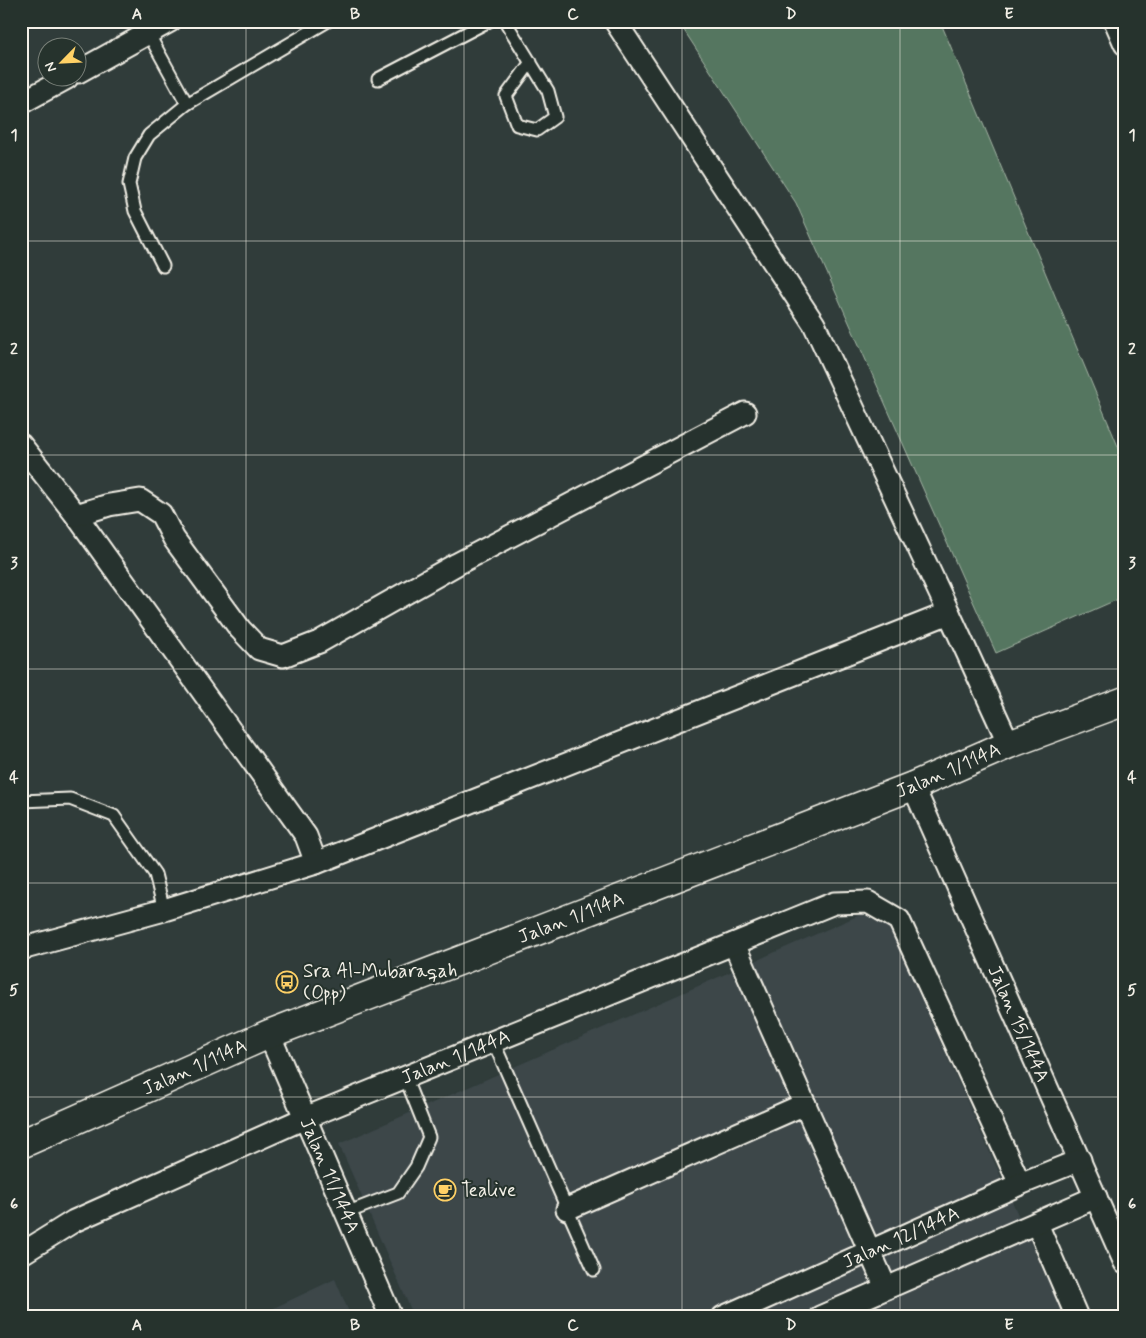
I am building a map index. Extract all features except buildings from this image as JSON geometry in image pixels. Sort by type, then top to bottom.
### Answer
[{"type":"street","points":[[88,66],[170,21]]},
{"type":"street","points":[[615,21],[814,324],[1009,744]]},
{"type":"street","points":[[1115,21],[1125,44]]},
{"type":"street","points":[[21,103],[49,88]]},
{"type":"street","points":[[76,515],[109,505],[140,500],[161,514],[174,539],[240,628],[259,650],[283,656],[319,642],[457,564],[745,413]]},
{"type":"street","points":[[21,445],[76,515],[306,836],[316,863]]},
{"type":"street","points":[[21,949],[164,910],[316,863],[949,613]]},
{"type":"street","name":"Jalan 1/114A","points":[[21,1144],[269,1034],[913,786],[1009,744],[1125,701]]},
{"type":"street","name":"Jalan 15/144A","points":[[913,786],[1125,1263]]},
{"type":"street","name":"Jalan 1/144A","points":[[21,1254],[74,1221],[305,1118],[834,903],[868,902],[899,920],[1020,1184]]},
{"type":"street","points":[[734,944],[886,1288]]},
{"type":"street","name":"Jalan 11/144A","points":[[269,1034],[391,1317]]},
{"type":"street","points":[[567,1210],[805,1104]]},
{"type":"street","name":"Jalan 12/144A","points":[[723,1317],[1020,1184],[1080,1160]]},
{"type":"street","points":[[820,1317],[1038,1224],[1096,1197]]},
{"type":"street","points":[[1038,1224],[1077,1317]]},
{"type":"lane","points":[[163,266],[135,211],[129,184],[135,158],[149,135],[187,104],[328,21]]},
{"type":"lane","points":[[378,79],[489,21]]},
{"type":"lane","points":[[505,21],[531,62],[548,91],[555,117],[536,130],[517,125],[506,96],[531,62]]},
{"type":"lane","points":[[148,33],[187,104]]},
{"type":"lane","points":[[21,801],[70,799],[114,816],[155,874],[164,910]]},
{"type":"lane","points":[[493,1041],[594,1270]]},
{"type":"lane","points":[[346,1213],[398,1193],[416,1167],[429,1137],[405,1077]]},
{"type":"shaded area","points":[[862,914],[889,928],[1064,1317],[414,1317],[339,1144]]},
{"type":"shaded area","points":[[335,1279],[351,1317],[257,1317],[257,1316]]},
{"type":"green space","points":[[678,21],[940,21],[1125,463],[1125,596],[996,653],[796,203]]},
{"type":"place","name":"Sra Al-Mubaraqah (Opp)","points":[[287,982]]},
{"type":"place","name":"Tealive","points":[[445,1190]]}]
